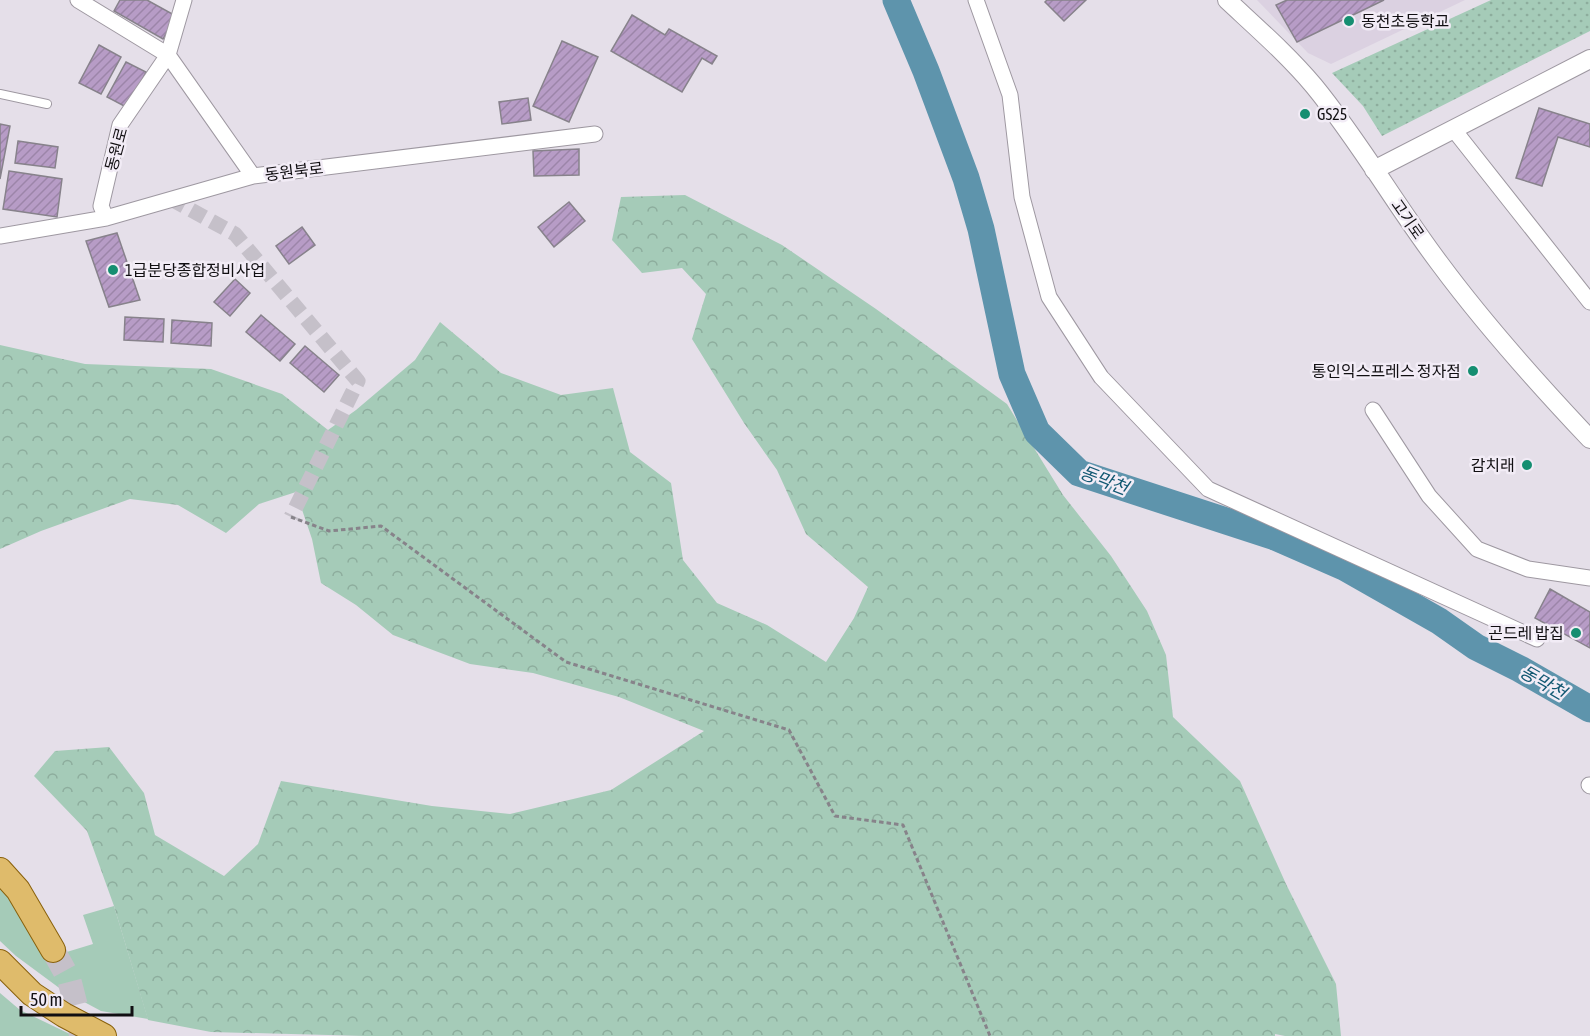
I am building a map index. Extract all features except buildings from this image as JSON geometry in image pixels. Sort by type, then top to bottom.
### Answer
[{"type":"main road","points":[[0,870],[18,890],[53,950]]},
{"type":"main road","points":[[0,962],[32,994],[64,1015],[104,1036]]},
{"type":"main road","points":[[0,983],[28,1003],[67,1024],[104,1036]]},
{"type":"street","points":[[78,0],[168,55],[253,176]]},
{"type":"street","name":"동원로","points":[[106,218],[101,206],[120,125],[168,55],[184,0]]},
{"type":"street","points":[[976,0],[1010,95],[1022,197],[1048,297],[1101,377],[1208,489],[1538,639]]},
{"type":"street","name":"고기로","points":[[1227,0],[1292,61],[1337,116],[1422,240],[1480,316],[1590,440]]},
{"type":"street","points":[[1374,170],[1590,59]]},
{"type":"street","points":[[1454,130],[1590,302]]},
{"type":"street","name":"동원북로","points":[[0,236],[106,218],[253,176],[594,134]]},
{"type":"street","points":[[1373,410],[1429,496],[1477,549],[1528,569],[1590,578]]},
{"type":"lane","points":[[0,94],[47,104]]},
{"type":"path","points":[[291,517],[329,531],[381,525],[566,662],[789,730],[834,816],[903,825],[990,1036]]},
{"type":"shaded area","name":"동천초등학교","points":[[1257,0],[1465,0],[1331,64],[1308,53]]},
{"type":"green space","points":[[1491,0],[1590,0],[1590,31],[1382,136],[1363,106],[1332,73]]},
{"type":"green space","points":[[685,195],[782,245],[876,309],[1007,404],[1063,495],[1111,556],[1147,611],[1166,655],[1173,717],[1240,781],[1286,884],[1336,984],[1341,1036],[1275,1034],[1275,1036],[365,1036],[211,1032],[148,1020],[114,906],[87,831],[34,776],[55,751],[109,747],[144,793],[155,835],[224,876],[258,844],[281,781],[432,806],[510,814],[611,790],[704,731],[619,697],[533,673],[470,664],[393,635],[356,605],[321,583],[312,539],[296,492],[259,504],[226,533],[178,505],[130,499],[41,531],[0,549],[0,345],[85,364],[211,369],[282,394],[328,430],[356,410],[415,360],[440,322],[501,373],[561,395],[613,388],[630,452],[671,483],[683,560],[717,603],[767,625],[826,662],[854,618],[868,587],[806,534],[777,470],[744,423],[692,339],[706,294],[682,268],[642,273],[612,240],[621,197]]},
{"type":"green space","points":[[0,886],[24,919],[47,958],[93,944],[83,915],[114,906],[148,1019],[101,1011],[62,990],[16,956],[0,941]]},
{"type":"green space","points":[[0,993],[20,1010],[74,1036],[0,1036]]},
{"type":"waterway","name":"동막천","points":[[896,0],[926,71],[966,178],[981,229],[1012,374],[1037,432],[1079,473],[1275,537],[1344,567],[1439,621],[1476,647],[1590,709]]},
{"type":"tunnel","points":[[171,199],[235,234],[358,381],[291,517]]},
{"type":"tunnel","points":[[53,950],[69,979],[81,1036]]},
{"type":"place","name":"동천초등학교","points":[[1349,21]]},
{"type":"place","name":"GS25","points":[[1305,114]]},
{"type":"place","name":"1급분당종합정비사업","points":[[113,270]]},
{"type":"place","name":"통인익스프레스 정자점","points":[[1473,371]]},
{"type":"place","name":"감치래","points":[[1527,465]]},
{"type":"place","name":"곤드레 밥집","points":[[1576,633]]}]
